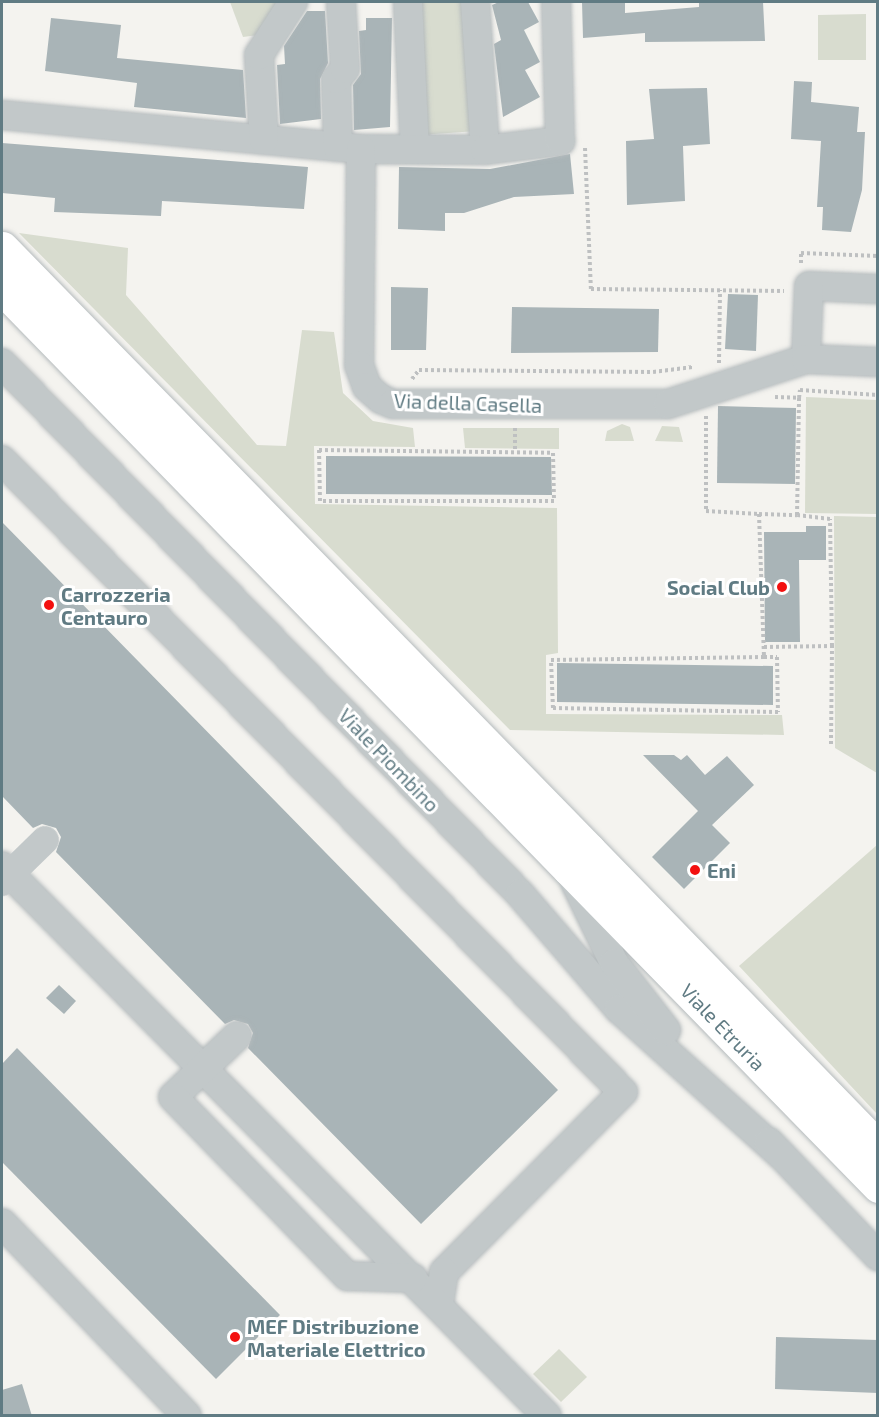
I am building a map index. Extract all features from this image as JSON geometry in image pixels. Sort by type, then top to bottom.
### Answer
[{"type":"main road","points":[[2,248],[99,367],[579,859]]},
{"type":"main road","points":[[2,288],[99,367]]},
{"type":"main road","name":"Viale Etruria","points":[[579,859],[878,1147]]},
{"type":"main road","name":"Viale Etruria","points":[[579,859],[878,1186]]},
{"type":"street","points":[[264,140],[259,55],[293,2]]},
{"type":"street","name":"Via della Casella","points":[[341,2],[345,69],[336,79],[350,148],[359,365],[367,387],[381,399],[393,404],[668,404],[806,359]]},
{"type":"street","points":[[408,2],[415,149]]},
{"type":"street","points":[[476,2],[485,150]]},
{"type":"street","points":[[2,115],[350,148],[485,150],[560,141],[556,2]]},
{"type":"street","points":[[878,289],[809,286],[806,359],[878,362]]},
{"type":"street","name":"Viale Piombino","points":[[2,363],[520,894],[619,1009],[780,1154]]},
{"type":"street","points":[[2,460],[623,1092],[444,1272],[439,1304]]},
{"type":"street","points":[[2,882],[45,840]]},
{"type":"street","name":"Viale Piombino","points":[[579,859],[595,931],[627,984],[780,1154],[878,1256]]},
{"type":"street","points":[[2,866],[439,1304],[547,1416]]},
{"type":"street","points":[[237,1036],[173,1097],[347,1276],[413,1278]]},
{"type":"street","points":[[2,1223],[187,1416]]},
{"type":"path","points":[[560,141],[585,146],[591,289],[788,291]]},
{"type":"path","points":[[800,272],[801,253],[878,256]]},
{"type":"path","points":[[719,364],[720,290]]},
{"type":"path","points":[[708,365],[730,361]]},
{"type":"path","points":[[408,384],[419,370],[653,372],[697,366]]},
{"type":"path","points":[[797,515],[800,390],[878,395]]},
{"type":"path","points":[[764,397],[799,398]]},
{"type":"path","points":[[706,408],[706,511],[797,515],[830,519],[831,744]]},
{"type":"path","points":[[503,424],[526,424]]},
{"type":"path","points":[[515,424],[515,452]]},
{"type":"path","points":[[319,450],[515,452],[553,453],[554,501],[320,501],[319,450]]},
{"type":"path","points":[[759,514],[764,657]]},
{"type":"path","points":[[764,647],[832,646]]},
{"type":"path","points":[[764,657],[777,657],[778,712],[553,708],[551,660],[764,657]]},
{"type":"shaded area","points":[[230,2],[286,2],[258,35],[243,37]]},
{"type":"shaded area","points":[[413,2],[470,2],[477,131],[419,135]]},
{"type":"shaded area","points":[[866,14],[866,60],[818,60],[818,15]]},
{"type":"shaded area","points":[[19,233],[128,248],[126,295],[257,445],[286,446],[302,330],[334,332],[343,393],[373,421],[413,428],[415,447],[314,446],[315,504],[557,508],[558,653],[546,655],[546,714],[782,715],[784,735],[510,730]]},
{"type":"shaded area","points":[[806,397],[877,400],[877,514],[805,513]]},
{"type":"shaded area","points":[[622,424],[630,427],[634,441],[605,441],[607,431]]},
{"type":"shaded area","points":[[662,426],[679,427],[683,442],[655,441]]},
{"type":"shaded area","points":[[463,428],[559,428],[559,449],[465,448]]},
{"type":"shaded area","points":[[834,516],[877,517],[877,773],[835,748]]},
{"type":"shaded area","points":[[877,845],[877,1114],[739,966]]},
{"type":"shaded area","points":[[559,1349],[587,1377],[561,1402],[533,1374]]},
{"type":"building","points":[[499,2],[528,2],[539,22],[524,30],[540,62],[525,70],[540,97],[503,117],[494,44],[501,40],[492,5]]},
{"type":"building","points":[[582,2],[625,2],[625,13],[699,7],[699,2],[763,2],[765,41],[645,42],[645,33],[583,38]]},
{"type":"building","points":[[307,11],[325,11],[328,63],[320,79],[321,119],[280,124],[277,65],[285,64],[284,46]]},
{"type":"building","points":[[51,18],[121,25],[117,58],[243,70],[246,118],[134,107],[137,83],[45,71]]},
{"type":"building","points":[[366,18],[392,18],[390,127],[354,130],[353,85],[361,74],[359,31],[366,30]]},
{"type":"building","points":[[794,81],[812,82],[811,102],[859,107],[857,132],[865,132],[862,190],[851,232],[822,230],[823,207],[817,207],[821,141],[791,139]]},
{"type":"building","points":[[707,88],[710,144],[683,146],[685,201],[627,205],[626,141],[654,139],[649,89]]},
{"type":"building","points":[[2,143],[308,167],[304,209],[162,201],[161,216],[54,212],[55,198],[2,193]]},
{"type":"building","points":[[570,154],[574,194],[514,197],[464,213],[445,213],[445,231],[398,229],[399,167],[490,169]]},
{"type":"building","points":[[391,287],[428,288],[426,350],[391,350]]},
{"type":"building","points":[[728,294],[758,295],[756,351],[725,349]]},
{"type":"building","points":[[512,307],[659,309],[658,352],[511,353]]},
{"type":"building","points":[[718,406],[796,408],[795,484],[717,483]]},
{"type":"building","points":[[326,456],[551,457],[552,495],[326,494]]},
{"type":"building","points":[[2,522],[558,1090],[421,1224],[248,1048],[253,1033],[248,1024],[234,1020],[225,1024],[56,852],[61,837],[56,828],[42,824],[33,828],[2,796]]},
{"type":"building","name":"Social Club","points":[[806,526],[826,526],[826,560],[799,560],[800,642],[765,642],[764,532],[806,532]]},
{"type":"building","points":[[557,663],[773,666],[773,705],[557,702]]},
{"type":"building","points":[[643,755],[674,755],[681,760],[687,755],[705,775],[727,756],[754,785],[712,825],[730,843],[684,889],[652,857],[698,811]]},
{"type":"building","points":[[59,985],[76,1001],[64,1014],[46,998]]},
{"type":"building","points":[[17,1048],[280,1315],[216,1379],[2,1162],[2,1064]]},
{"type":"building","points":[[776,1337],[878,1340],[878,1393],[775,1389]]},
{"type":"building","points":[[22,1384],[32,1416],[2,1416],[2,1390]]},
{"type":"place","name":"Social Club","points":[[782,587]]},
{"type":"place","name":"Carrozzeria Centauro","points":[[49,605]]},
{"type":"place","name":"Eni","points":[[695,870]]},
{"type":"place","name":"MEF Distribuzione Materiale Elettrico","points":[[235,1337]]}]
